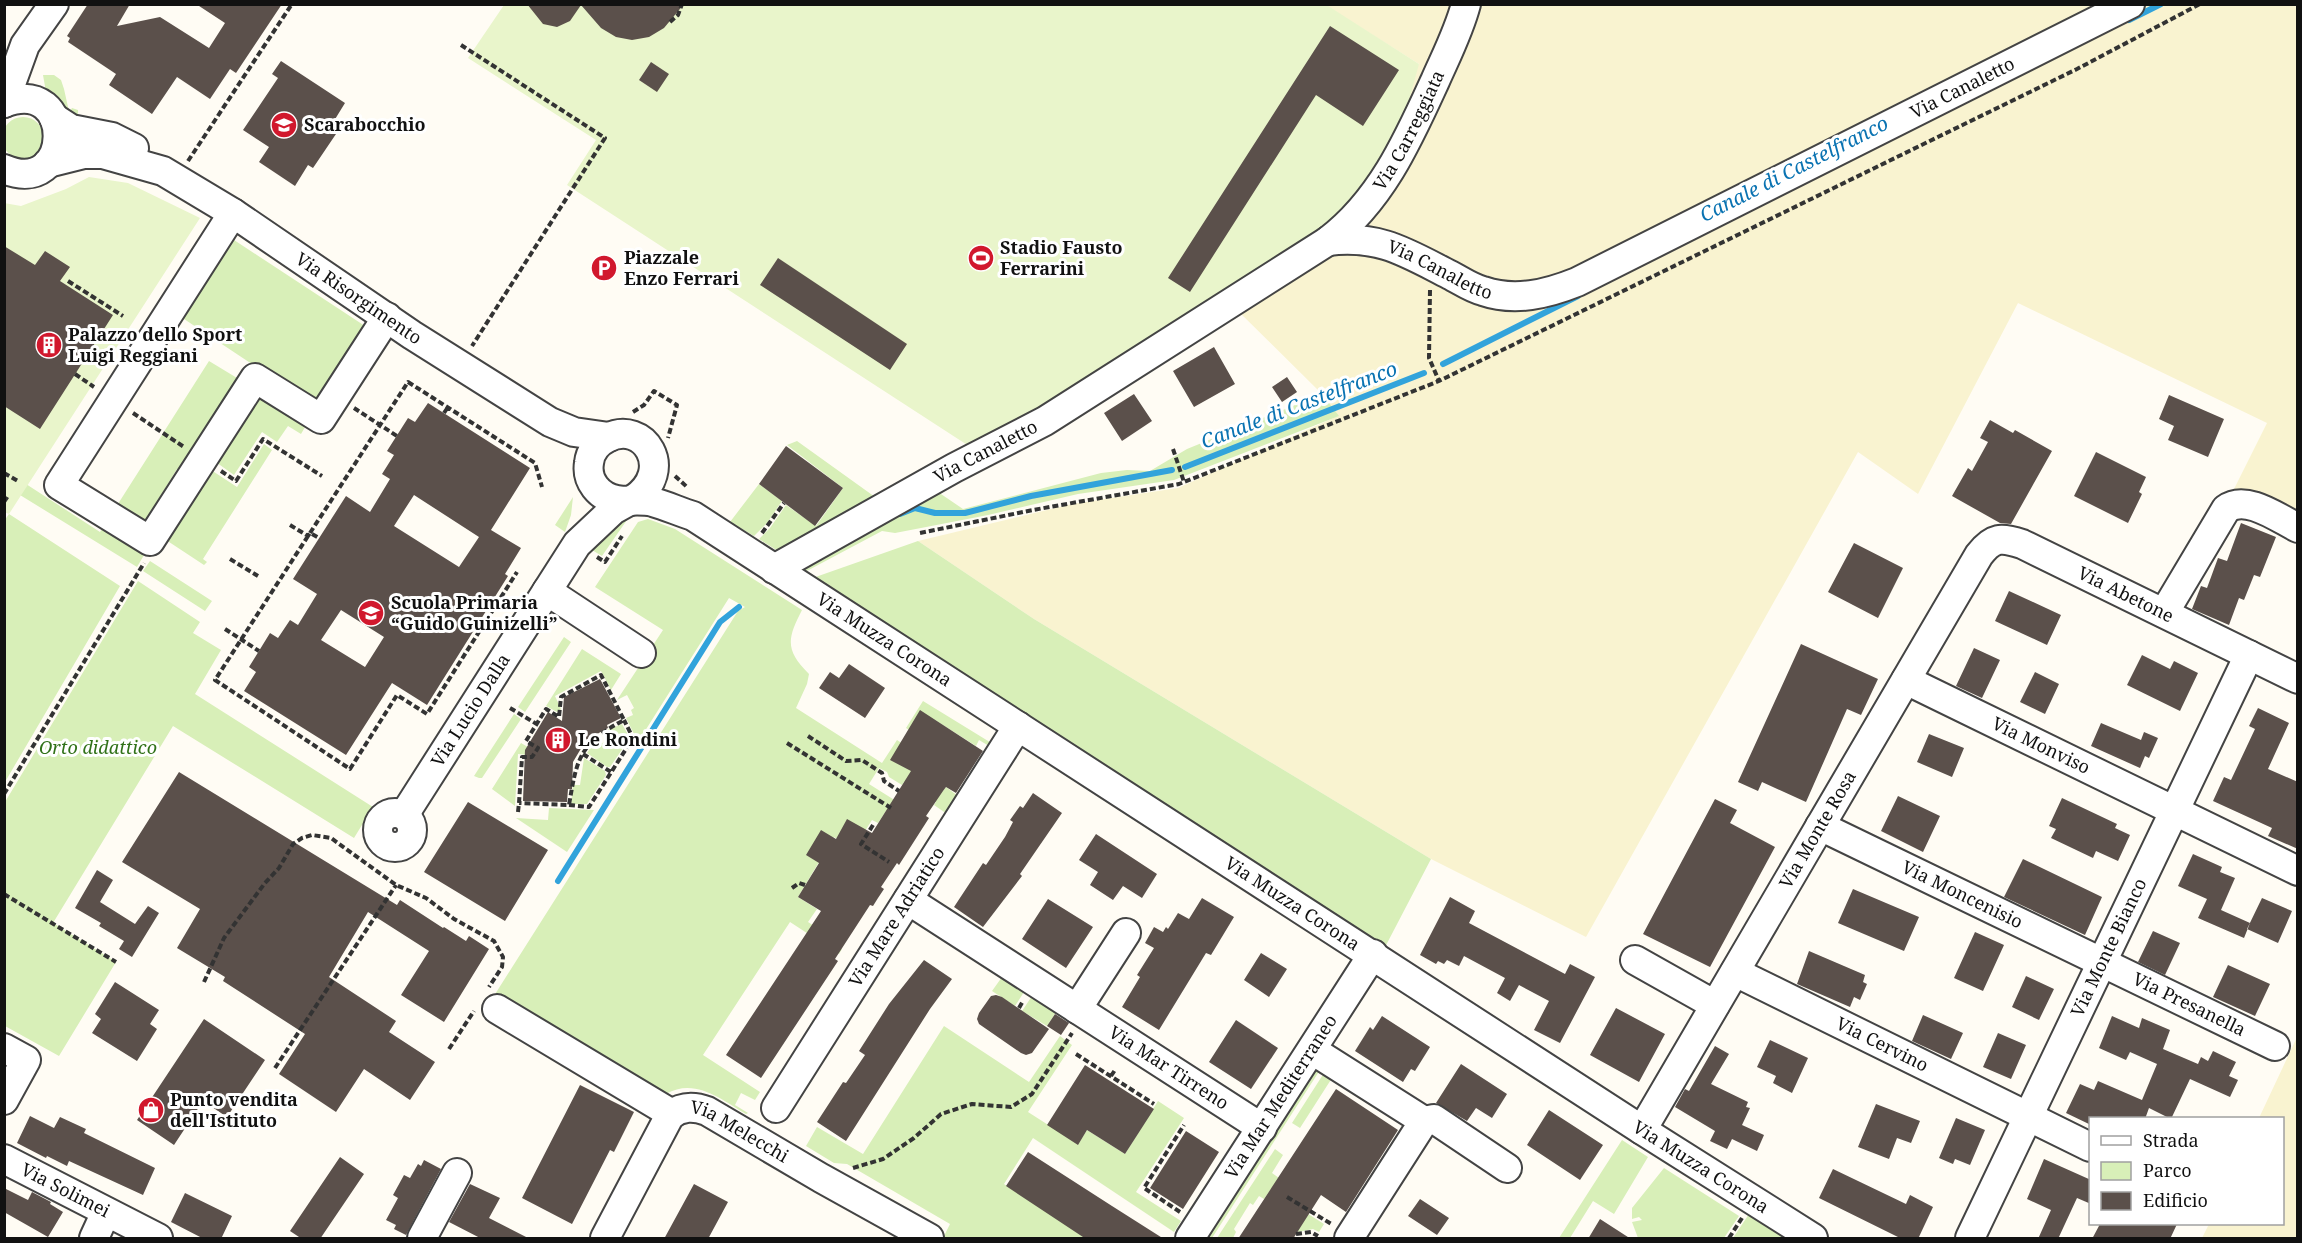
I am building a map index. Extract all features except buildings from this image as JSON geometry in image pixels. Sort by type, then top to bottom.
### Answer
[{"type":"street","name":"Via Carreggiata","points":[[1328,241],[1347,227],[1362,210],[1407,143],[1455,38],[1466,4]]},
{"type":"street","name":"Via Canaletto","points":[[774,569],[954,468],[1045,421],[1328,241],[1347,239],[1386,244],[1482,291],[1500,295],[1535,295],[1566,286],[2130,4]]},
{"type":"street","points":[[48,163],[58,145],[58,131],[34,86],[34,71],[35,49],[50,12]]},
{"type":"street","points":[[48,111],[27,99],[4,103],[25,45],[50,12]]},
{"type":"street","name":"Via Risorgimento","points":[[48,111],[71,129],[112,137],[140,151],[170,175],[233,213],[387,317],[556,425],[574,432],[609,437],[621,434],[639,439],[651,452],[665,461],[665,483],[744,549],[774,569]]},
{"type":"street","name":"Via Risorgimento","points":[[4,170],[30,173],[48,163],[84,154],[104,154],[170,175]]},
{"type":"street","points":[[233,213],[59,485],[150,541],[255,378],[321,419],[387,317]]},
{"type":"street","name":"Via Risorgimento","points":[[556,425],[602,494],[610,498],[693,505]]},
{"type":"street","points":[[591,475],[592,452],[597,445],[609,437]]},
{"type":"street","points":[[632,499],[648,487],[665,461]]},
{"type":"street","name":"Via Lucio Dalla","points":[[577,544],[591,475]]},
{"type":"street","name":"Via Lucio Dalla","points":[[404,815],[577,544],[613,510],[632,499]]},
{"type":"street","points":[[2164,614],[2226,509],[2232,504],[2247,504],[2298,528]]},
{"type":"street","name":"Via Abetone","points":[[2002,539],[2022,544],[2298,679]]},
{"type":"street","name":"Via Monte Rosa","points":[[1642,1130],[1979,555],[1987,545],[2002,539]]},
{"type":"street","name":"Via Muzza Corona","points":[[774,569],[1813,1239]]},
{"type":"street","points":[[547,591],[641,653]]},
{"type":"street","name":"Via Monte Bianco","points":[[1970,1239],[2249,655]]},
{"type":"street","name":"Via Monviso","points":[[1906,680],[2298,871]]},
{"type":"street","name":"Via Mare Adriatico","points":[[776,1108],[1018,726]]},
{"type":"street","name":"Via Moncenisio","points":[[1820,826],[2102,963]]},
{"type":"street","name":"Via Mar Tirreno","points":[[908,900],[1262,1128]]},
{"type":"street","points":[[1081,1012],[1126,933]]},
{"type":"street","name":"Via Mar Mediterraneo","points":[[1190,1239],[1373,954]]},
{"type":"street","points":[[1635,960],[1715,1005]]},
{"type":"street","name":"Via Presanella","points":[[2102,963],[2275,1046]]},
{"type":"street","name":"Via Cervino","points":[[1735,972],[2089,1146]]},
{"type":"street","points":[[486,1003],[672,1114]]},
{"type":"street","points":[[4,1048],[26,1060],[4,1100]]},
{"type":"street","points":[[1312,1050],[1424,1121],[1434,1119],[1507,1168]]},
{"type":"street","name":"Via Melecchi","points":[[605,1239],[672,1114],[678,1109],[688,1108],[707,1111],[929,1239]]},
{"type":"street","points":[[1349,1237],[1424,1121]]},
{"type":"street","name":"Via Solimei","points":[[4,1159],[158,1239]]},
{"type":"street","points":[[422,1239],[457,1173]]},
{"type":"street","points":[[94,1239],[106,1212]]},
{"type":"path","points":[[170,175],[292,4]]},
{"type":"path","points":[[670,22],[678,15],[682,4]]},
{"type":"path","points":[[461,45],[605,138],[469,352]]},
{"type":"path","points":[[1430,265],[1429,358],[1439,381]]},
{"type":"path","points":[[68,281],[123,316]]},
{"type":"path","points":[[75,374],[236,481],[263,439],[322,476]]},
{"type":"path","points":[[517,573],[427,714],[397,695],[350,769],[215,680],[408,382],[535,463],[542,487]]},
{"type":"path","points":[[657,393],[677,405],[671,422],[665,461],[693,505]]},
{"type":"path","points":[[444,413],[448,407]]},
{"type":"path","points":[[369,417],[397,435]]},
{"type":"path","points":[[1173,449],[1184,482]]},
{"type":"path","points":[[4,473],[18,481]]},
{"type":"path","points":[[4,502],[8,496]]},
{"type":"path","points":[[744,549],[767,528],[784,503]]},
{"type":"path","points":[[290,525],[319,538]]},
{"type":"path","points":[[4,794],[149,554]]},
{"type":"path","points":[[230,559],[258,576]]},
{"type":"path","points":[[225,629],[259,651]]},
{"type":"path","points":[[518,812],[522,757],[532,756],[538,748],[526,741],[546,709],[560,717],[561,697],[601,675],[633,738],[589,807],[519,803]]},
{"type":"path","points":[[254,706],[258,700]]},
{"type":"path","points":[[510,708],[538,725]]},
{"type":"path","points":[[569,805],[577,762],[589,744],[605,730],[624,720]]},
{"type":"path","points":[[808,736],[846,761],[862,760],[882,773],[884,781],[898,791]]},
{"type":"path","points":[[788,743],[891,808]]},
{"type":"path","points":[[583,753],[611,772]]},
{"type":"path","points":[[873,825],[861,844],[889,862]]},
{"type":"path","points":[[204,982],[224,938],[279,868],[293,844],[312,835],[332,838],[396,885],[426,898],[454,919],[489,937],[500,948],[503,957],[502,967],[486,1003],[448,1049]]},
{"type":"path","points":[[792,888],[799,883],[805,885]]},
{"type":"path","points":[[275,1068],[396,885]]},
{"type":"path","points":[[4,894],[116,962]]},
{"type":"path","points":[[821,1178],[883,1159],[915,1138],[941,1114],[972,1104],[1011,1107],[1032,1094],[1081,1012]]},
{"type":"path","points":[[1076,1054],[1154,1104]]},
{"type":"path","points":[[1111,1076],[1115,1070]]},
{"type":"path","points":[[1184,1125],[1144,1188],[1183,1214],[1188,1206]]},
{"type":"path","points":[[1287,1197],[1349,1237]]},
{"type":"path","points":[[1296,1234],[1311,1232],[1318,1236]]},
{"type":"shaded area","points":[[1325,5],[2297,5],[2297,519],[2234,489],[2267,423],[2018,303],[1918,494],[1858,452],[1586,937],[1431,859],[1034,619],[918,541],[1072,504],[1178,488],[1338,416],[1322,394],[1238,311],[1419,64]]},
{"type":"shaded area","points":[[2297,1037],[2297,1238],[2202,1238],[2208,1225],[2284,1225],[2284,1117],[2259,1117]]},
{"type":"green space","name":"Stadio Fausto Ferrarini","points":[[1325,4],[1419,64],[1404,118],[1344,222],[975,450],[567,185],[596,140],[468,58],[504,5]]},
{"type":"green space","points":[[43,75],[54,75],[61,80],[70,111],[72,108],[78,110],[78,115],[85,116],[83,125],[46,92]]},
{"type":"green space","points":[[23,117],[38,123],[44,138],[38,153],[23,159],[8,153],[2,138],[8,123]]},
{"type":"green space","points":[[89,177],[128,183],[200,218],[9,514],[4,512],[4,203],[21,206],[66,189]]},
{"type":"green space","points":[[231,238],[368,328],[317,407],[181,317]]},
{"type":"green space","points":[[209,361],[242,381],[183,473],[177,469],[158,500],[163,504],[148,528],[116,507]]},
{"type":"green space","points":[[258,390],[308,422],[301,434],[288,426],[277,442],[262,432],[234,475],[213,460]]},
{"type":"green space","points":[[1322,394],[1339,416],[1174,480],[1078,494],[895,533],[882,531],[803,573],[797,564],[938,492],[963,509],[1101,473],[1127,470],[1150,471],[1187,449]]},
{"type":"green space","points":[[797,441],[882,502],[778,551],[759,539],[786,505],[816,526],[843,488],[787,445]]},
{"type":"green space","points":[[264,444],[272,450],[203,559],[207,562],[204,565],[163,538],[208,468],[237,487]]},
{"type":"green space","points":[[26,484],[100,532],[106,523],[147,550],[137,567],[20,495]]},
{"type":"green space","points":[[759,484],[782,501],[767,523],[754,536],[730,522]]},
{"type":"green space","points":[[573,497],[571,515],[565,532],[555,525]]},
{"type":"green space","points":[[9,514],[120,586],[5,782],[4,521]]},
{"type":"green space","points":[[629,517],[602,556],[587,547],[600,532]]},
{"type":"green space","points":[[648,519],[675,529],[802,610],[793,629],[791,644],[796,658],[809,674],[796,708],[882,763],[897,740],[921,756],[911,772],[943,791],[946,787],[958,796],[947,814],[934,805],[936,802],[904,782],[902,785],[879,768],[869,784],[896,801],[878,823],[872,820],[856,845],[882,866],[834,837],[798,897],[817,909],[808,922],[838,941],[836,945],[842,949],[839,954],[790,922],[703,1055],[760,1092],[755,1100],[741,1093],[735,1105],[748,1113],[746,1114],[718,1097],[698,1089],[677,1089],[666,1094],[492,999],[738,611],[745,607],[729,598],[638,742],[626,718],[633,715],[631,710],[634,708],[627,695],[617,700],[663,630],[595,587],[638,522]]},
{"type":"green space","points":[[918,541],[1034,619],[1431,859],[1383,951],[807,580]]},
{"type":"green space","points":[[150,561],[212,601],[205,611],[143,571]]},
{"type":"green space","name":"Orto didattico","points":[[138,581],[200,622],[193,633],[221,650],[195,694],[373,807],[354,838],[173,726],[53,923],[116,962],[59,1056],[5,1026],[5,802]]},
{"type":"green space","points":[[564,637],[571,642],[525,712],[518,707]]},
{"type":"green space","points":[[582,649],[621,674],[611,690],[601,671],[555,696],[561,709],[557,712],[546,706]]},
{"type":"green space","points":[[923,701],[993,744],[989,746],[979,740],[976,746],[935,720],[909,730],[906,728]]},
{"type":"green space","points":[[514,714],[521,719],[482,778],[474,776]]},
{"type":"green space","points":[[622,724],[630,738],[610,767],[607,767],[587,753],[591,747],[608,741],[605,731]]},
{"type":"green space","points":[[521,743],[533,750],[530,755],[518,754],[515,806],[492,789]]},
{"type":"green space","points":[[584,758],[605,771],[606,775],[587,804],[571,804],[573,785],[580,785]]},
{"type":"green space","points":[[549,808],[594,810],[567,852],[516,818],[548,820]]},
{"type":"green space","points":[[1002,977],[1024,992],[1015,1006],[992,991]]},
{"type":"green space","points":[[1032,996],[1056,1012],[1047,1026],[1022,1011]]},
{"type":"green space","points":[[944,1026],[1029,1082],[1060,1036],[1072,1045],[1028,1112],[1078,1144],[1087,1130],[1125,1154],[1158,1101],[1184,1118],[1136,1192],[1181,1221],[1174,1232],[1033,1138],[1004,1184],[1089,1238],[943,1238],[950,1224],[847,1164],[834,1163],[806,1146],[817,1127],[863,1154]]},
{"type":"green space","points":[[1315,1065],[1320,1070],[1212,1238],[1203,1238]]},
{"type":"green space","points":[[1324,1073],[1332,1078],[1300,1128],[1292,1123]]},
{"type":"green space","points":[[1622,1140],[1648,1157],[1614,1214],[1593,1201],[1570,1238],[1559,1238]]},
{"type":"green space","points":[[1275,1149],[1283,1155],[1272,1173],[1279,1178],[1264,1199],[1259,1196],[1253,1205],[1250,1203],[1234,1229],[1236,1232],[1233,1238],[1217,1238]]},
{"type":"green space","points":[[1664,1168],[1739,1216],[1724,1238],[1638,1238],[1632,1222],[1642,1220],[1639,1217],[1632,1219],[1632,1208]]},
{"type":"green space","points":[[1286,1200],[1324,1224],[1319,1232],[1313,1229],[1298,1232]]},
{"type":"green space","points":[[1751,1211],[1792,1238],[1733,1238]]},
{"type":"waterway","name":"Canale di Castelfranco","points":[[2129,20],[2161,4]]},
{"type":"waterway","name":"Canale di Castelfranco","points":[[1443,364],[1578,296]]},
{"type":"waterway","name":"Canale di Castelfranco","points":[[1185,467],[1424,373]]},
{"type":"waterway","name":"Canale di Castelfranco","points":[[900,514],[915,508],[935,513],[965,513],[1031,496],[1172,470]]},
{"type":"waterway","name":"Canale di Castelfranco","points":[[558,881],[720,622],[739,607]]},
{"type":"place","name":"Scarabocchio","points":[[284,125]]},
{"type":"place","name":"Stadio Fausto Ferrarini","points":[[981,258]]},
{"type":"place","name":"Piazzale Enzo Ferrari","points":[[604,268]]},
{"type":"place","name":"Palazzo dello Sport Luigi Reggiani","points":[[49,345]]},
{"type":"place","name":"Scuola Primaria “Guido Guinizelli”","points":[[371,613]]},
{"type":"place","name":"Le Rondini","points":[[558,740]]},
{"type":"place","name":"Punto vendita dell'Istituto","points":[[151,1110]]}]
